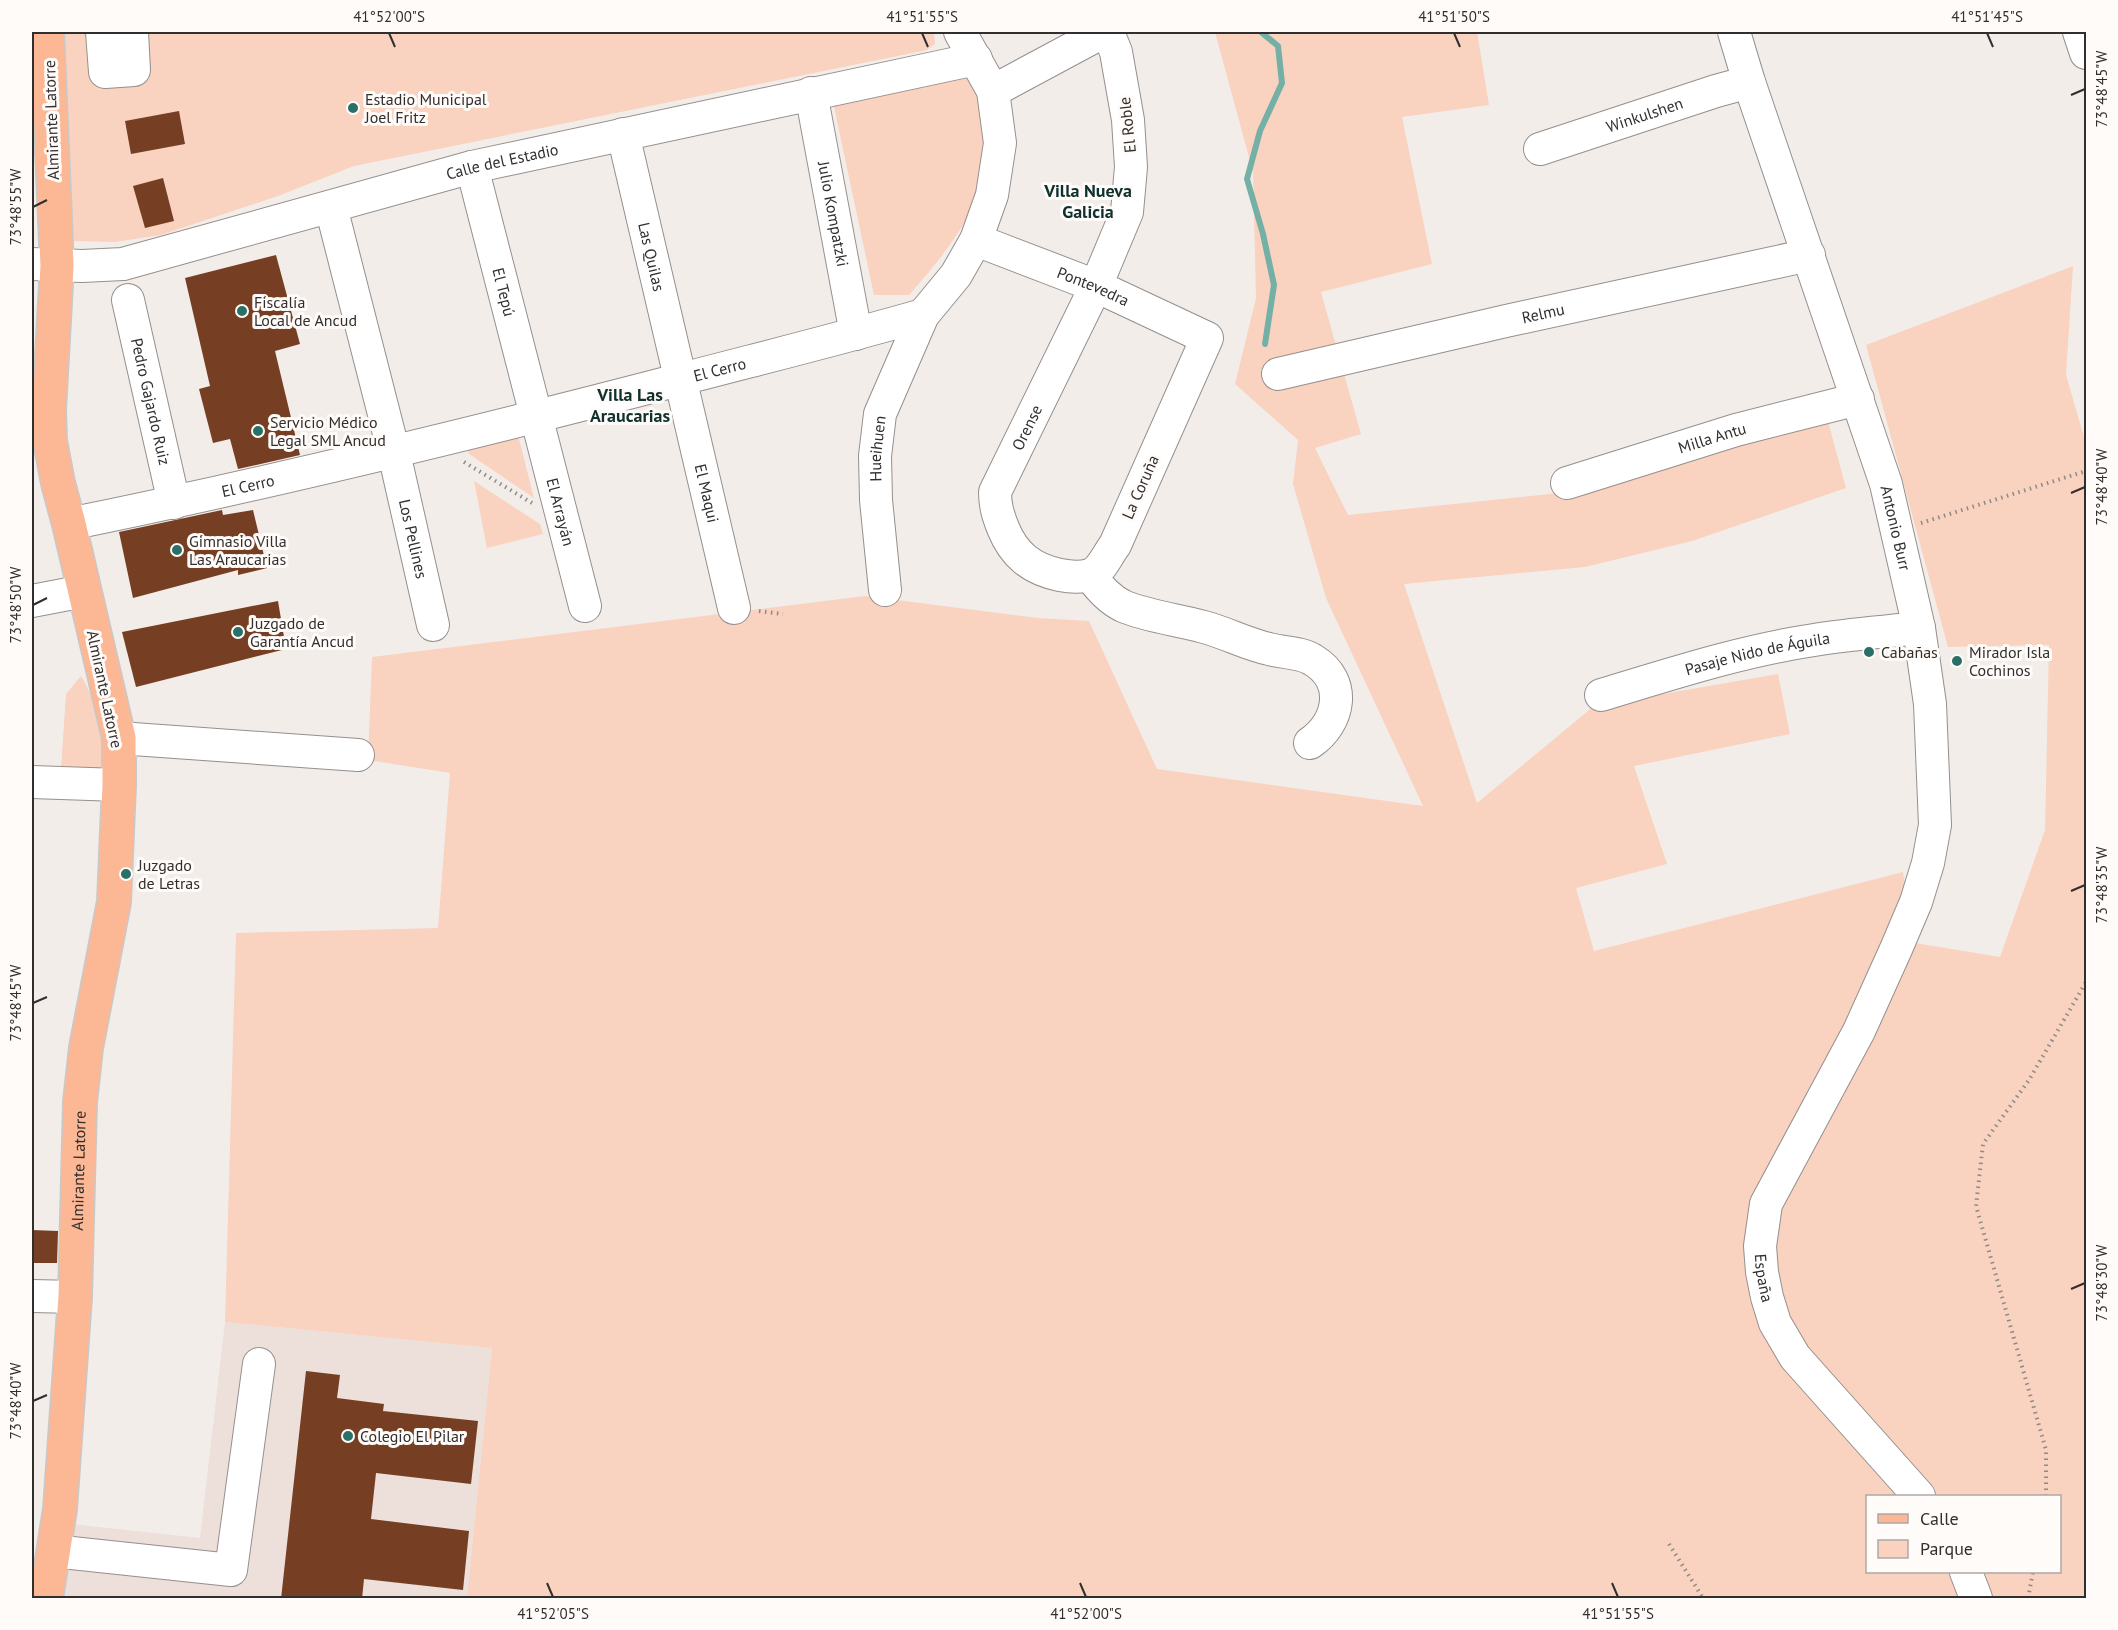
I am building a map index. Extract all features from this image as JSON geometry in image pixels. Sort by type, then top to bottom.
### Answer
[{"type":"main road","name":"Almirante Latorre","points":[[46,1599],[60,1509],[75,1297],[80,1102],[86,1048],[114,902],[119,785],[118,738],[50,441],[44,265],[47,32]]},
{"type":"street","points":[[102,32],[105,72],[135,70],[132,32]]},
{"type":"street","points":[[922,315],[956,275],[976,240],[992,195],[1000,143],[993,91],[960,32]]},
{"type":"street","points":[[993,91],[1103,32]]},
{"type":"street","name":"El Roble","points":[[1096,286],[1127,212],[1131,190],[1128,120],[1116,52],[1108,32]]},
{"type":"street","name":"Antonio Burr","points":[[1734,32],[1886,484],[1919,628],[1930,704],[1935,780],[1935,825],[1928,863],[1916,902],[1859,1031]]},
{"type":"street","points":[[2079,32],[2086,53]]},
{"type":"street","name":"Calle del Estadio","points":[[44,265],[123,264],[472,166],[976,59]]},
{"type":"street","name":"Winkulshen","points":[[1540,149],[1716,90],[1749,82]]},
{"type":"street","name":"Julio Kompatzki","points":[[811,93],[856,334]]},
{"type":"street","name":"Las Quilas","points":[[623,134],[680,379]]},
{"type":"street","name":"El Tepú","points":[[472,166],[536,418]]},
{"type":"street","name":"Los Pellines","points":[[331,207],[394,453],[434,625]]},
{"type":"street","name":"Pontevedra","points":[[976,240],[1096,286],[1207,338]]},
{"type":"street","name":"Relmu","points":[[1278,374],[1506,321],[1809,255]]},
{"type":"street","name":"Orense","points":[[1090,575],[1065,576],[1031,566],[1017,554],[1005,533],[995,503],[995,492],[1096,286]]},
{"type":"street","name":"Pedro Gajardo Ruiz","points":[[128,300],[174,502]]},
{"type":"street","name":"El Cerro","points":[[69,524],[394,453],[536,418],[922,315]]},
{"type":"street","name":"Hueihuen","points":[[885,590],[876,500],[875,456],[880,414],[922,315]]},
{"type":"street","name":"La Coruña","points":[[1090,575],[1097,571],[1115,545],[1207,338]]},
{"type":"street","name":"El Maqui","points":[[680,379],[734,608]]},
{"type":"street","name":"Milla Antu","points":[[1568,483],[1736,430],[1858,399]]},
{"type":"street","name":"El Arrayán","points":[[536,418],[585,606]]},
{"type":"street","points":[[1090,575],[1104,592],[1123,605],[1219,631],[1266,649],[1306,656],[1315,661],[1329,675],[1336,696],[1335,707],[1327,728],[1310,743]]},
{"type":"street","points":[[32,601],[84,591]]},
{"type":"street","name":"Pasaje Nido de Águila","points":[[1601,695],[1696,666],[1759,651],[1814,640],[1919,628]]},
{"type":"street","points":[[118,738],[358,755]]},
{"type":"street","points":[[32,782],[119,785]]},
{"type":"street","name":"España","points":[[1859,1031],[1766,1204],[1760,1246],[1762,1272],[1775,1323],[1795,1357],[1917,1495]]},
{"type":"street","points":[[32,1296],[75,1297]]},
{"type":"street","points":[[53,1551],[231,1570],[259,1364]]},
{"type":"street","points":[[1966,1573],[1977,1599]]},
{"type":"path","points":[[449,439],[462,460],[563,522]]},
{"type":"path","points":[[1897,530],[2086,471]]},
{"type":"path","points":[[2046,1495],[2046,1450],[1976,1206],[1983,1144],[2029,1080],[2086,982]]},
{"type":"path","points":[[1669,1544],[1703,1599]]},
{"type":"path","points":[[2028,1599],[2033,1573]]},
{"type":"shaded area","name":"Colegio El Pilar","points":[[225,1322],[492,1348],[467,1598],[60,1598],[71,1524],[200,1538]]},
{"type":"green space","name":"Estadio Municipal Joel Fritz","points":[[61,32],[934,32],[935,44],[927,50],[354,166],[278,196],[161,235],[115,242],[74,241]]},
{"type":"green space","points":[[1215,32],[1477,32],[1489,105],[1402,117],[1432,264],[1321,292],[1361,434],[1315,448],[1348,515],[1578,491],[1828,421],[1846,488],[1692,541],[1585,567],[1404,584],[1477,803],[1594,706],[1778,674],[1790,734],[1634,766],[1667,864],[1576,888],[1594,951],[1903,872],[1915,943],[2000,957],[2045,830],[2049,645],[1948,647],[1866,345],[2073,266],[2066,375],[2086,444],[2086,1598],[467,1598],[492,1348],[225,1322],[236,933],[438,928],[450,773],[368,760],[372,657],[865,596],[1038,618],[1089,621],[1157,769],[1423,806],[1326,598],[1293,484],[1298,440],[1235,384],[1256,298],[1253,172]]},
{"type":"green space","points":[[969,70],[983,99],[988,128],[988,156],[983,182],[973,206],[945,252],[909,295],[874,295],[833,102]]},
{"type":"green space","points":[[514,431],[519,439],[534,498],[469,454],[464,440]]},
{"type":"green space","points":[[474,481],[540,524],[543,534],[487,548]]},
{"type":"green space","points":[[81,676],[92,699],[99,722],[103,770],[61,769],[66,694]]},
{"type":"building","points":[[179,111],[185,144],[131,154],[125,121]]},
{"type":"building","points":[[163,178],[174,221],[145,228],[133,186]]},
{"type":"building","points":[[276,255],[300,344],[275,351],[300,455],[238,469],[230,439],[213,443],[199,389],[210,386],[185,278]]},
{"type":"building","name":"Gimnasio Villa Las Araucarias","points":[[222,510],[223,515],[253,510],[267,568],[238,575],[238,570],[133,598],[119,532]]},
{"type":"building","points":[[278,601],[286,649],[136,687],[122,632]]},
{"type":"building","points":[[32,1230],[58,1231],[57,1263],[32,1263]]},
{"type":"building","points":[[306,1371],[340,1375],[337,1398],[384,1404],[383,1411],[478,1421],[471,1484],[376,1473],[371,1519],[469,1531],[463,1590],[364,1579],[362,1599],[281,1599]]},
{"type":"waterway","points":[[1261,32],[1278,46],[1282,83],[1260,131],[1247,179],[1263,234],[1274,285],[1265,344]]},
{"type":"place","name":"Estadio Municipal Joel Fritz","points":[[353,108]]},
{"type":"place","name":"Fiscalía Local de Ancud","points":[[242,311]]},
{"type":"place","name":"Servicio Médico Legal SML Ancud","points":[[258,431]]},
{"type":"place","name":"Gimnasio Villa Las Araucarias","points":[[177,550]]},
{"type":"place","name":"Juzgado de Garantía Ancud","points":[[238,632]]},
{"type":"place","name":"Cabañas","points":[[1869,652]]},
{"type":"place","name":"Mirador Isla Cochinos","points":[[1957,661]]},
{"type":"place","name":"Juzgado de Letras","points":[[126,874]]},
{"type":"place","name":"Colegio El Pilar","points":[[348,1436]]},
{"type":"district","name":"Villa Nueva Galicia","points":[[1088,201]]},
{"type":"district","name":"Villa Las Araucarias","points":[[630,405]]}]
